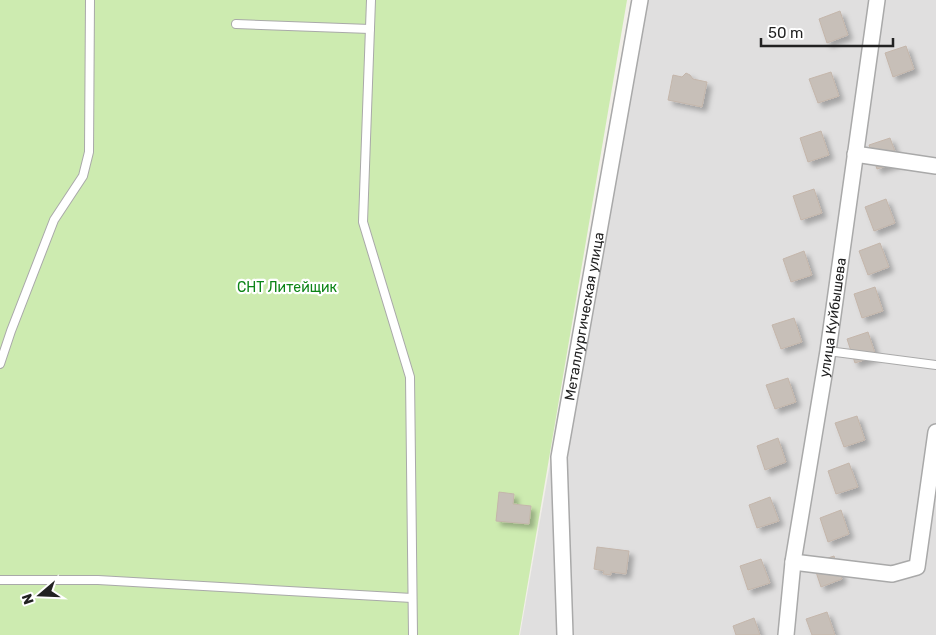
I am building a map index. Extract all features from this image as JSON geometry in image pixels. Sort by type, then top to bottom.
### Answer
[{"type":"street","name":"Металлургическая улица","points":[[565,635],[559,456],[640,0]]},
{"type":"street","name":"улица Куйбышева","points":[[786,635],[793,562],[828,351],[877,0]]},
{"type":"street","points":[[855,154],[936,166]]},
{"type":"street","points":[[793,562],[892,574],[916,566],[936,432]]},
{"type":"lane","points":[[0,364],[54,220],[83,176],[89,152],[90,0]]},
{"type":"lane","points":[[371,0],[363,222],[410,377],[413,635]]},
{"type":"lane","points":[[236,24],[370,29]]},
{"type":"lane","points":[[828,351],[936,365]]},
{"type":"lane","points":[[0,580],[98,580],[412,598]]},
{"type":"shaded area","points":[[631,0],[936,0],[936,635],[520,635]]},
{"type":"green space","name":"СНТ Литейщик","points":[[0,0],[627,0],[519,635],[0,635]]},
{"type":"building","points":[[840,11],[848,35],[827,43],[819,19]]},
{"type":"building","points":[[906,46],[914,69],[893,77],[885,53]]},
{"type":"building","points":[[831,72],[839,96],[818,103],[809,79]]},
{"type":"building","points":[[686,73],[693,79],[707,82],[702,107],[668,100],[673,75],[682,77]]},
{"type":"building","points":[[821,131],[829,155],[808,162],[800,138]]},
{"type":"building","points":[[890,138],[899,162],[877,169],[869,145]]},
{"type":"building","points":[[814,189],[822,213],[801,220],[793,196]]},
{"type":"building","points":[[886,199],[895,223],[874,231],[865,207]]},
{"type":"building","points":[[880,243],[889,267],[868,275],[859,251]]},
{"type":"building","points":[[804,251],[812,275],[791,282],[783,259]]},
{"type":"building","points":[[875,287],[883,311],[862,318],[854,294]]},
{"type":"building","points":[[794,318],[802,342],[781,349],[772,325]]},
{"type":"building","points":[[868,332],[876,356],[855,363],[847,339]]},
{"type":"building","points":[[788,378],[796,402],[775,409],[766,385]]},
{"type":"building","points":[[857,416],[865,440],[844,447],[835,423]]},
{"type":"building","points":[[778,438],[786,462],[765,470],[757,446]]},
{"type":"building","points":[[849,463],[858,487],[836,494],[828,471]]},
{"type":"building","points":[[499,492],[514,494],[513,504],[531,506],[529,524],[496,521]]},
{"type":"building","points":[[770,497],[779,521],[757,528],[749,505]]},
{"type":"building","points":[[841,510],[849,534],[828,542],[820,518]]},
{"type":"building","points":[[597,547],[629,551],[626,574],[611,572],[611,575],[603,574],[604,571],[594,569]]},
{"type":"building","points":[[834,556],[842,579],[821,587],[813,563]]},
{"type":"building","points":[[761,559],[770,583],[748,590],[740,566]]},
{"type":"building","points":[[827,612],[835,635],[812,635],[806,619]]},
{"type":"building","points":[[754,618],[760,635],[736,635],[733,626]]}]
